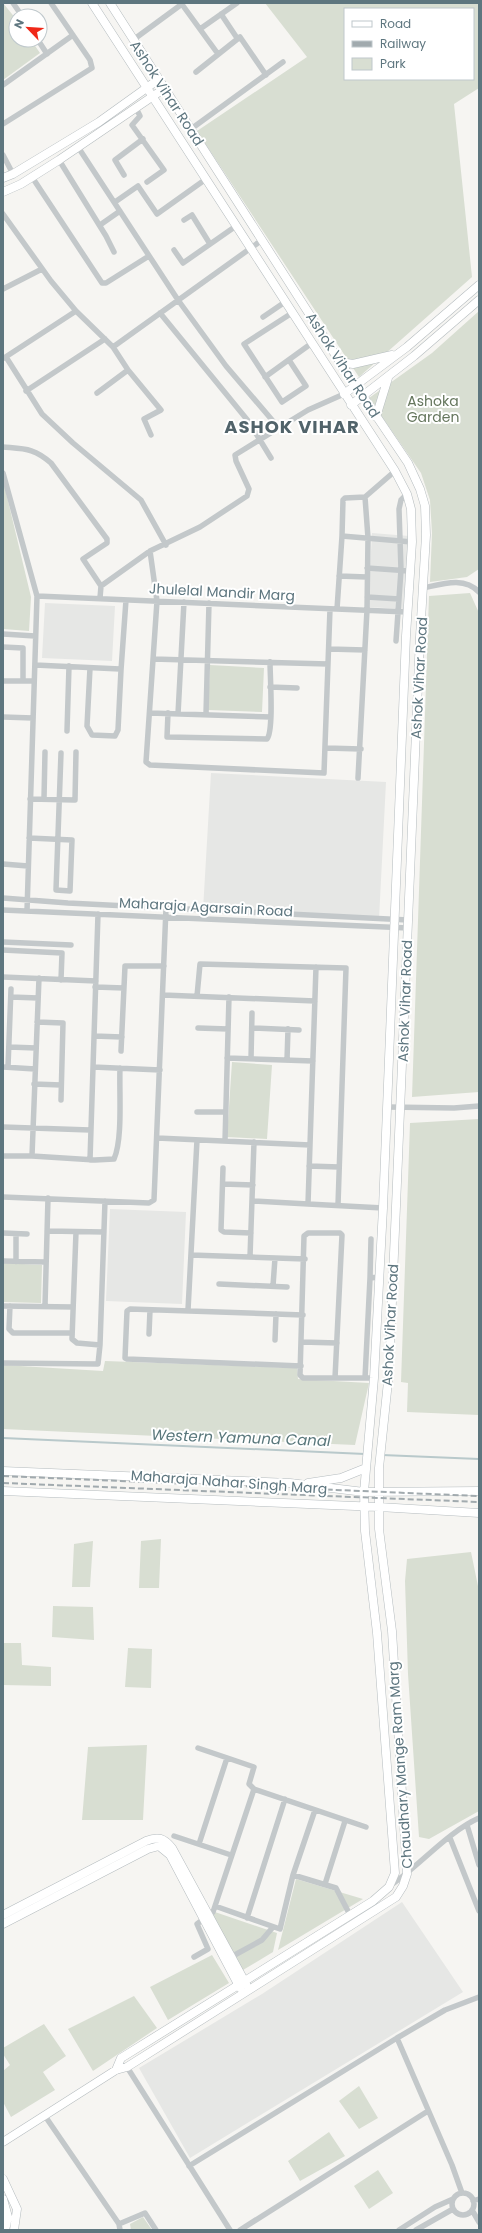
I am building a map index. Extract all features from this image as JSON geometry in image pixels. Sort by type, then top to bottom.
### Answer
[{"type":"main road","name":"Ashok Vihar Road","points":[[92,3],[351,405],[396,471],[407,494],[411,509],[412,542],[407,612],[388,1106],[379,1277],[370,1378],[366,1468]]},
{"type":"main road","name":"Ashok Vihar Road","points":[[110,3],[340,362],[408,463],[420,489],[425,506],[426,535],[389,1372],[379,1468]]},
{"type":"main road","points":[[3,178],[13,174],[99,122],[159,79]]},
{"type":"main road","points":[[3,192],[32,177],[59,160],[165,88]]},
{"type":"main road","points":[[344,394],[398,354],[479,285]]},
{"type":"main road","points":[[351,405],[388,377],[479,300]]},
{"type":"main road","points":[[340,362],[353,364],[398,354]]},
{"type":"main road","points":[[376,417],[388,377]]},
{"type":"main road","points":[[301,1485],[341,1478],[366,1468]]},
{"type":"main road","name":"Chaudhary Mange Ram Marg","points":[[116,2070],[121,2058],[350,1915],[373,1900],[389,1887],[396,1867],[377,1631],[364,1531],[364,1492],[366,1468]]},
{"type":"main road","name":"Chaudhary Mange Ram Marg","points":[[3,2142],[116,2070],[128,2066],[396,1898],[403,1886],[407,1874],[392,1631],[380,1529],[379,1468]]},
{"type":"main road","name":"Maharaja Nahar Singh Marg","points":[[3,1471],[290,1483],[364,1492],[479,1491]]},
{"type":"main road","name":"Maharaja Nahar Singh Marg","points":[[3,1492],[364,1506],[479,1513]]},
{"type":"main road","points":[[3,1915],[146,1841],[160,1838],[166,1840],[172,1848],[246,1991]]},
{"type":"main road","points":[[3,1924],[154,1846],[163,1848],[170,1855],[231,1957],[241,1983]]},
{"type":"main road","points":[[3,2179],[17,2209],[14,2230]]},
{"type":"main road","points":[[3,2199],[8,2217],[5,2230]]},
{"type":"street","points":[[3,124],[92,68],[92,64],[52,3]]},
{"type":"street","points":[[200,29],[237,3]]},
{"type":"street","points":[[133,40],[181,4],[218,54]]},
{"type":"street","points":[[221,14],[237,38],[242,39],[266,75]]},
{"type":"street","points":[[3,85],[73,35]]},
{"type":"street","points":[[196,72],[237,38]]},
{"type":"street","points":[[43,48],[47,54]]},
{"type":"street","points":[[191,129],[283,62]]},
{"type":"street","points":[[136,108],[140,116],[132,125],[164,170],[146,182]]},
{"type":"street","points":[[124,175],[114,160],[143,139]]},
{"type":"street","points":[[78,147],[178,300],[226,366],[278,427]]},
{"type":"street","points":[[3,155],[13,174]]},
{"type":"street","points":[[59,160],[100,226],[114,252]]},
{"type":"street","points":[[32,177],[102,283],[106,284],[149,256]]},
{"type":"street","points":[[115,202],[138,186],[157,214],[206,179]]},
{"type":"street","points":[[100,226],[120,211]]},
{"type":"street","points":[[3,214],[42,269],[76,312],[113,347],[128,370],[161,410],[144,419],[151,435]]},
{"type":"street","points":[[184,220],[192,215],[210,244]]},
{"type":"street","points":[[174,250],[183,263],[236,226]]},
{"type":"street","points":[[113,347],[262,240]]},
{"type":"street","points":[[3,289],[42,269]]},
{"type":"street","points":[[263,317],[285,302]]},
{"type":"street","points":[[76,312],[4,357],[42,414],[73,443],[141,500],[166,544]]},
{"type":"street","points":[[160,313],[260,438],[271,458]]},
{"type":"street","points":[[289,360],[306,386],[282,402],[244,344],[292,313]]},
{"type":"street","points":[[26,391],[105,339]]},
{"type":"street","points":[[265,377],[312,343]]},
{"type":"street","points":[[97,393],[128,370]]},
{"type":"street","points":[[100,598],[102,586],[150,551],[200,527],[247,496],[249,489],[234,458],[260,438],[278,427],[308,410],[344,394]]},
{"type":"street","points":[[3,447],[30,449],[42,455],[51,463],[76,495],[107,539],[107,543],[83,559],[102,586]]},
{"type":"street","points":[[337,609],[343,500],[346,498],[366,497],[396,471]]},
{"type":"street","points":[[3,473],[37,596],[27,911]]},
{"type":"street","points":[[396,641],[401,570],[399,509],[402,500],[407,494]]},
{"type":"street","points":[[358,778],[361,749],[367,610],[368,538],[366,497]]},
{"type":"street","points":[[342,536],[412,542]]},
{"type":"street","points":[[150,551],[157,601],[146,762],[150,766],[322,773],[325,771],[330,609]]},
{"type":"street","points":[[367,568],[410,571]]},
{"type":"street","points":[[339,576],[367,576]]},
{"type":"street","points":[[423,588],[458,582],[470,584],[478,589]]},
{"type":"street","name":"Jhulelal Mandir Marg","points":[[37,596],[407,612]]},
{"type":"street","points":[[367,597],[399,599]]},
{"type":"street","points":[[90,668],[87,726],[92,735],[97,737],[115,736],[117,734],[126,600]]},
{"type":"street","points":[[178,714],[184,602]]},
{"type":"street","points":[[206,714],[210,603]]},
{"type":"street","points":[[3,634],[36,636]]},
{"type":"street","points":[[3,647],[23,648],[22,681]]},
{"type":"street","points":[[329,649],[365,650]]},
{"type":"street","points":[[153,659],[328,664]]},
{"type":"street","points":[[168,713],[168,737],[267,739],[271,717],[270,662]]},
{"type":"street","points":[[34,665],[121,670]]},
{"type":"street","points":[[67,731],[69,666]]},
{"type":"street","points":[[3,681],[34,681]]},
{"type":"street","points":[[270,687],[297,688]]},
{"type":"street","points":[[150,713],[271,717]]},
{"type":"street","points":[[3,717],[33,718]]},
{"type":"street","points":[[326,748],[361,749]]},
{"type":"street","points":[[44,799],[45,752]]},
{"type":"street","points":[[30,799],[75,800],[76,752]]},
{"type":"street","points":[[29,838],[58,839],[72,840],[70,891],[56,890],[58,839],[59,800],[61,753]]},
{"type":"street","points":[[3,864],[28,866]]},
{"type":"street","points":[[3,898],[408,924]]},
{"type":"street","points":[[3,1196],[149,1203],[154,1200],[158,1138],[166,908]]},
{"type":"street","name":"Maharaja Agarsain Road","points":[[3,910],[394,924]]},
{"type":"street","points":[[90,1160],[98,914]]},
{"type":"street","points":[[3,942],[71,945]]},
{"type":"street","points":[[3,950],[62,953],[61,980]]},
{"type":"street","points":[[197,996],[200,964],[346,969],[338,1205]]},
{"type":"street","points":[[121,1051],[125,966],[164,966]]},
{"type":"street","points":[[308,1204],[316,967]]},
{"type":"street","points":[[3,977],[61,980],[124,988]]},
{"type":"street","points":[[32,1156],[39,978]]},
{"type":"street","points":[[11,989],[9,1047],[5,1067],[35,1068]]},
{"type":"street","points":[[163,994],[315,1001]]},
{"type":"street","points":[[11,997],[38,998]]},
{"type":"street","points":[[224,1141],[228,997]]},
{"type":"street","points":[[251,1059],[252,1013]]},
{"type":"street","points":[[37,1022],[63,1023],[61,1100]]},
{"type":"street","points":[[198,1028],[228,1029]]},
{"type":"street","points":[[252,1028],[298,1030]]},
{"type":"street","points":[[287,1060],[288,1029]]},
{"type":"street","points":[[94,1036],[122,1037]]},
{"type":"street","points":[[9,1047],[36,1048]]},
{"type":"street","points":[[227,1058],[313,1061]]},
{"type":"street","points":[[93,1067],[160,1070]]},
{"type":"street","points":[[3,1156],[32,1156],[112,1161],[116,1154],[120,1068]]},
{"type":"street","points":[[34,1084],[61,1085]]},
{"type":"street","points":[[388,1106],[479,1106]]},
{"type":"street","points":[[197,1112],[225,1112]]},
{"type":"street","points":[[3,1127],[90,1130]]},
{"type":"street","points":[[158,1138],[310,1145]]},
{"type":"street","points":[[188,1310],[197,1140]]},
{"type":"street","points":[[250,1257],[254,1142]]},
{"type":"street","points":[[309,1166],[339,1167]]},
{"type":"street","points":[[223,1168],[221,1230],[224,1232],[251,1233]]},
{"type":"street","points":[[222,1184],[252,1185]]},
{"type":"street","points":[[45,1306],[45,1262],[48,1198]]},
{"type":"street","points":[[3,1363],[96,1365],[99,1363],[105,1201]]},
{"type":"street","points":[[252,1201],[383,1208]]},
{"type":"street","points":[[47,1231],[104,1232]]},
{"type":"street","points":[[76,1232],[72,1333],[74,1342],[100,1345]]},
{"type":"street","points":[[3,1233],[27,1234]]},
{"type":"street","points":[[16,1234],[16,1262]]},
{"type":"street","points":[[335,1378],[342,1234],[305,1234],[300,1375],[303,1378],[335,1378],[370,1378],[371,1239]]},
{"type":"street","points":[[191,1255],[305,1260]]},
{"type":"street","points":[[273,1286],[275,1258]]},
{"type":"street","points":[[3,1261],[45,1262]]},
{"type":"street","points":[[370,1278],[379,1277]]},
{"type":"street","points":[[218,1284],[287,1287]]},
{"type":"street","points":[[3,1306],[73,1307]]},
{"type":"street","points":[[10,1306],[9,1329],[13,1333],[72,1333]]},
{"type":"street","points":[[301,1366],[127,1359],[127,1311],[130,1309],[188,1310],[303,1315]]},
{"type":"street","points":[[149,1334],[150,1310]]},
{"type":"street","points":[[275,1340],[276,1314]]},
{"type":"street","points":[[302,1342],[337,1343]]},
{"type":"street","points":[[198,1748],[254,1766],[249,1784],[254,1789],[366,1827]]},
{"type":"street","points":[[200,1844],[227,1758]]},
{"type":"street","points":[[194,1957],[208,1949],[196,1924],[207,1917],[215,1906],[254,1789]]},
{"type":"street","points":[[247,1918],[285,1799]]},
{"type":"street","points":[[215,1906],[280,1929],[293,1875],[315,1810]]},
{"type":"street","points":[[389,1887],[450,1838],[479,1818]]},
{"type":"street","points":[[325,1884],[345,1820]]},
{"type":"street","points":[[467,1825],[479,1865]]},
{"type":"street","points":[[174,1836],[231,1855]]},
{"type":"street","points":[[450,1838],[479,1910]]},
{"type":"street","points":[[293,1875],[336,1888],[350,1915]]},
{"type":"street","points":[[231,1957],[262,1940],[273,1927]]},
{"type":"street","points":[[188,2166],[445,2010],[479,1997]]},
{"type":"street","points":[[397,2038],[452,2165],[462,2193]]},
{"type":"street","points":[[128,2066],[188,2166],[230,2230]]},
{"type":"street","points":[[240,2230],[428,2111]]},
{"type":"street","points":[[46,2116],[120,2227],[145,2212],[156,2230]]},
{"type":"street","points":[[399,2230],[435,2207],[462,2193]]},
{"type":"street","points":[[462,2193],[468,2195],[473,2201],[472,2210],[479,2222]]},
{"type":"street","points":[[453,2199],[453,2209]]},
{"type":"street","points":[[473,2201],[479,2199]]},
{"type":"street","points":[[453,2209],[462,2215],[472,2210]]},
{"type":"street","points":[[416,2230],[453,2209]]},
{"type":"shaded area","points":[[372,533],[409,536],[403,609],[368,607]]},
{"type":"shaded area","points":[[45,603],[115,606],[112,661],[42,658]]},
{"type":"shaded area","points":[[211,773],[386,782],[379,919],[203,910]]},
{"type":"shaded area","points":[[110,1209],[186,1212],[182,1304],[106,1301]]},
{"type":"shaded area","points":[[402,1902],[463,1992],[190,2158],[139,2068],[262,1994]]},
{"type":"green space","points":[[3,3],[8,9],[8,48],[37,48],[40,53],[3,80]]},
{"type":"green space","points":[[265,3],[479,3],[479,88],[454,104],[472,277],[359,377],[197,131],[307,57]]},
{"type":"green space","name":"Ashoka Garden","points":[[479,311],[479,569],[467,577],[430,582],[432,533],[430,500],[421,473],[369,398],[432,353]]},
{"type":"green space","points":[[3,480],[31,597],[29,631],[3,629]]},
{"type":"green space","points":[[470,593],[479,613],[479,1092],[412,1097],[429,596]]},
{"type":"green space","points":[[210,665],[264,668],[262,712],[208,710]]},
{"type":"green space","points":[[232,1062],[272,1065],[267,1139],[227,1137]]},
{"type":"green space","points":[[479,1119],[479,1415],[407,1412],[408,1383],[401,1382],[410,1123]]},
{"type":"green space","points":[[3,1263],[42,1265],[41,1303],[3,1302]]},
{"type":"green space","points":[[105,1361],[297,1368],[298,1379],[369,1383],[355,1445],[3,1429],[3,1365],[103,1371]]},
{"type":"green space","points":[[161,1539],[159,1588],[139,1588],[141,1541]]},
{"type":"green space","points":[[93,1541],[90,1587],[72,1587],[74,1544]]},
{"type":"green space","points":[[471,1552],[479,1591],[479,1811],[429,1839],[419,1837],[408,1674],[405,1581],[407,1559]]},
{"type":"green space","points":[[53,1606],[93,1607],[94,1640],[52,1637]]},
{"type":"green space","points":[[3,1643],[21,1643],[22,1665],[51,1667],[51,1686],[3,1685]]},
{"type":"green space","points":[[128,1648],[152,1649],[151,1688],[125,1687]]},
{"type":"green space","points":[[147,1745],[143,1820],[82,1820],[88,1747]]},
{"type":"green space","points":[[296,1879],[363,1899],[278,1950]]},
{"type":"green space","points":[[209,1910],[277,1933],[273,1952],[243,1970]]},
{"type":"green space","points":[[212,1955],[229,1983],[168,2020],[150,1987]]},
{"type":"green space","points":[[134,1996],[157,2028],[93,2071],[68,2029]]},
{"type":"green space","points":[[44,2024],[66,2056],[43,2072],[55,2090],[11,2117],[3,2102],[3,2071],[10,2065],[3,2054],[3,2048]]},
{"type":"green space","points":[[359,2086],[378,2118],[359,2129],[339,2101]]},
{"type":"green space","points":[[329,2132],[345,2156],[300,2181],[288,2161]]},
{"type":"green space","points":[[378,2170],[393,2193],[369,2209],[354,2186]]},
{"type":"green space","points":[[143,2217],[152,2230],[131,2230],[130,2224]]},
{"type":"waterway","name":"Western Yamuna Canal","points":[[3,1438],[365,1454]]},
{"type":"waterway","name":"Western Yamuna Canal","points":[[382,1455],[479,1459]]},
{"type":"railway","points":[[3,1476],[479,1496]]},
{"type":"railway","points":[[3,1483],[479,1502]]},
{"type":"district","name":"ASHOK VIHAR","points":[[292,427]]}]
